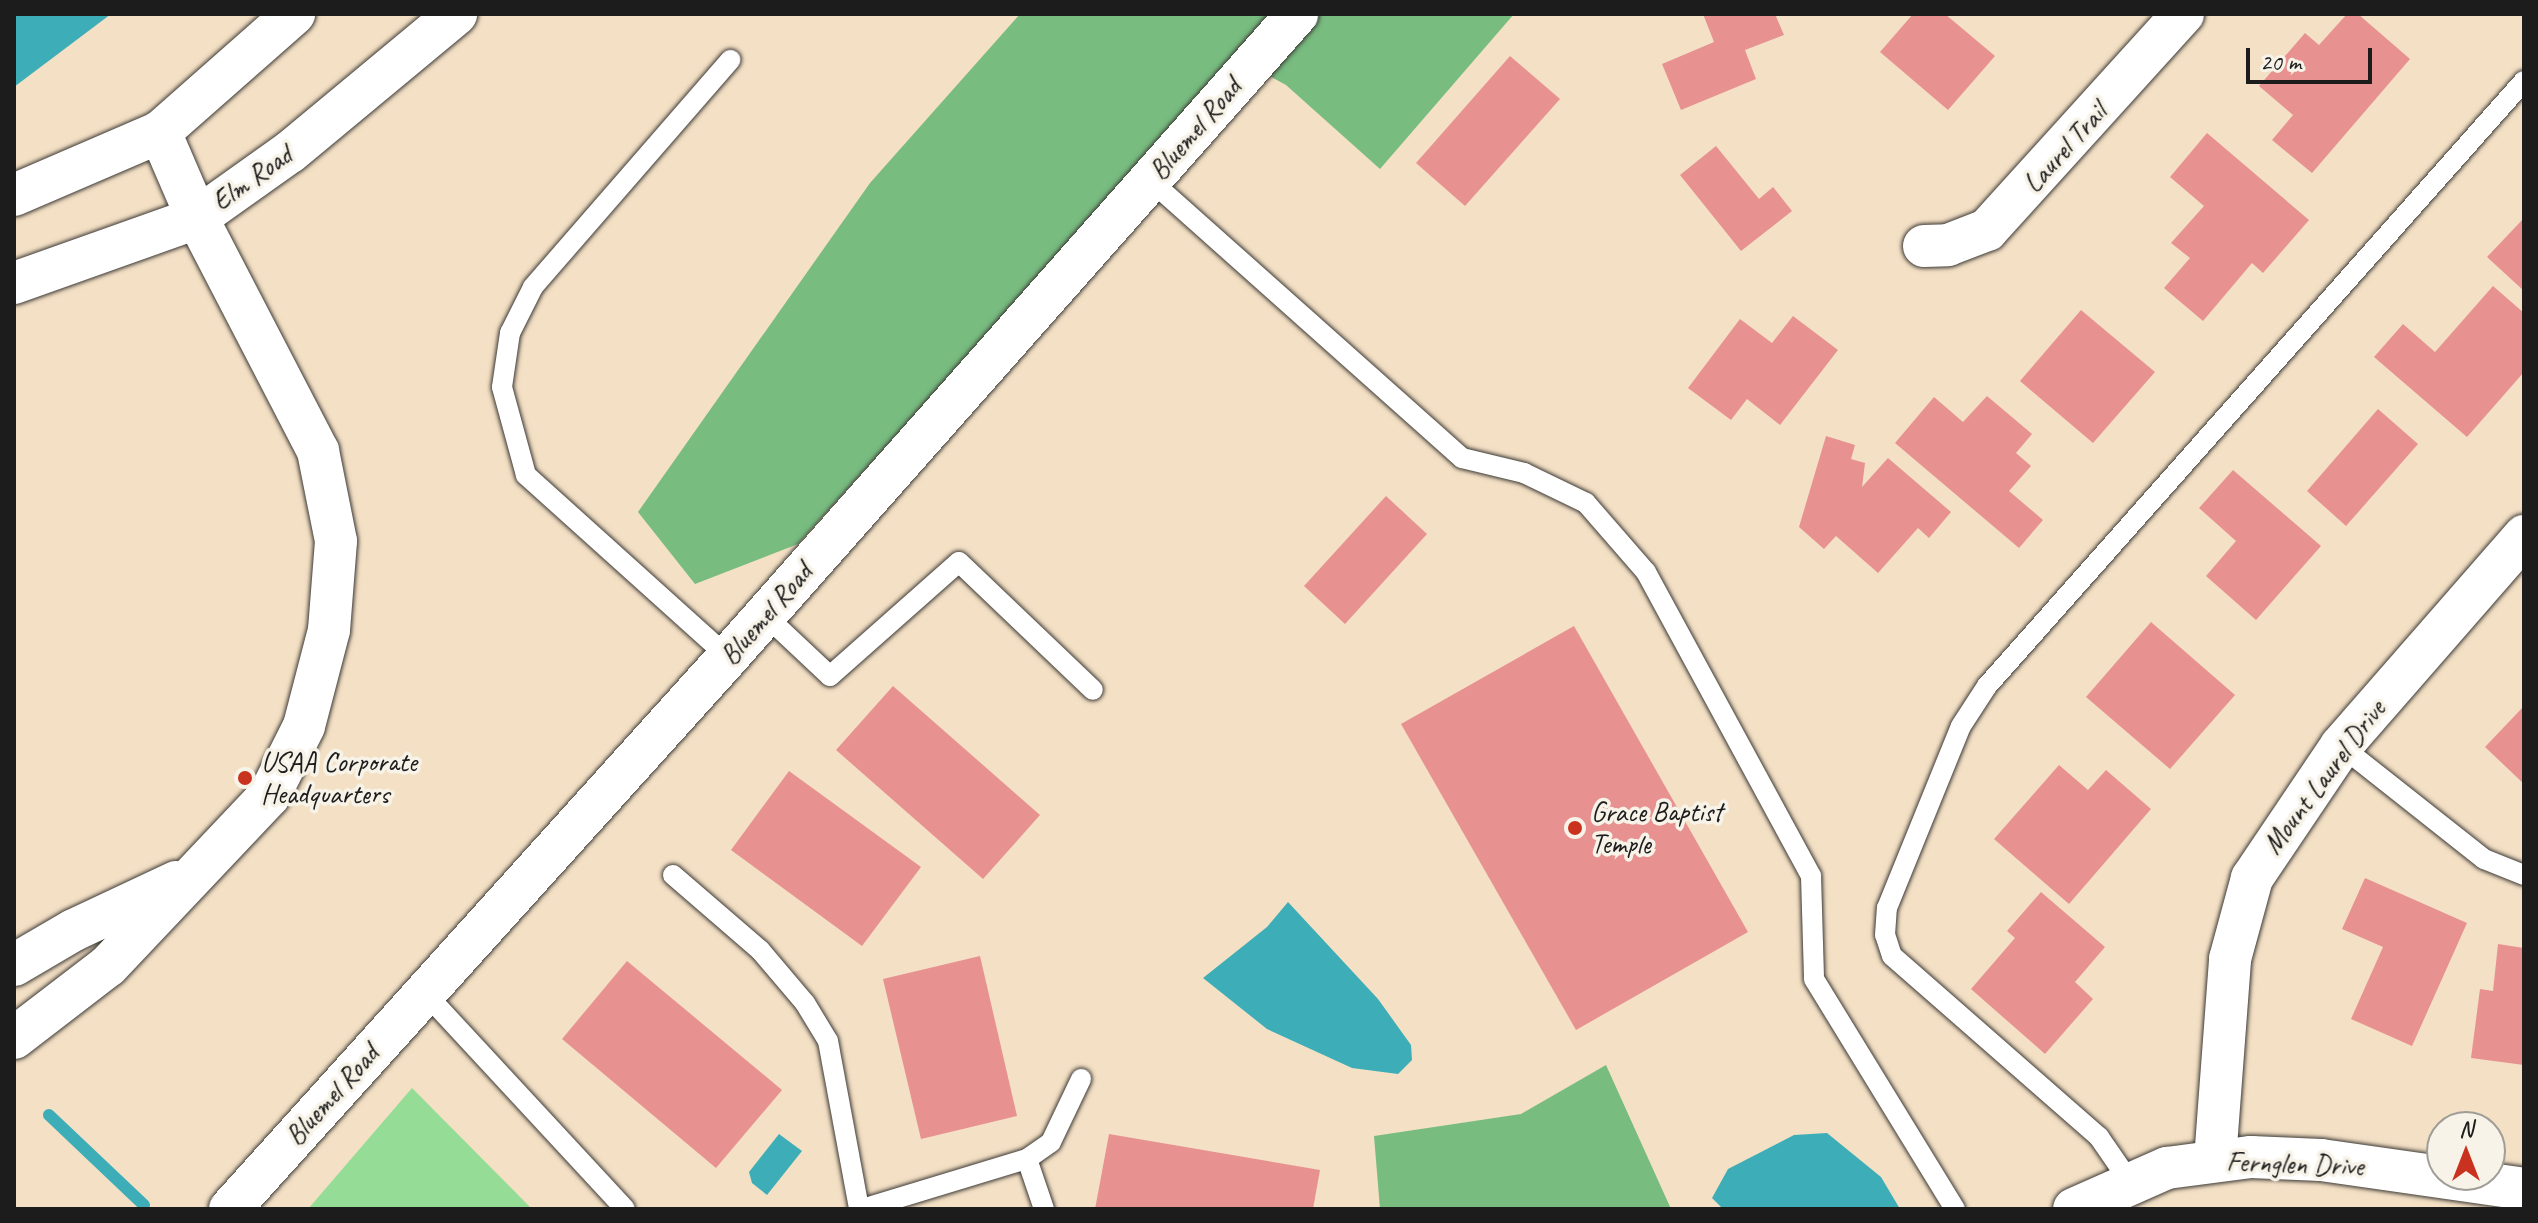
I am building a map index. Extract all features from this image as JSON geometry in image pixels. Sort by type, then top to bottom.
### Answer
[{"type":"street","points":[[14,195],[160,132],[294,14]]},
{"type":"street","name":"Elm Road","points":[[14,283],[197,218],[290,152],[456,14]]},
{"type":"street","name":"Bluemel Road","points":[[230,1209],[728,657],[1297,14]]},
{"type":"street","name":"Laurel Trail","points":[[1924,246],[1948,245],[1987,230],[2183,14]]},
{"type":"street","points":[[14,1038],[108,966],[269,796],[304,726],[329,630],[336,541],[318,451],[197,218],[160,132]]},
{"type":"street","name":"Mount Laurel Drive","points":[[2215,1160],[2230,959],[2252,878],[2341,746],[2524,536]]},
{"type":"street","points":[[14,965],[74,930],[199,871]]},
{"type":"street","name":"Fernglen Drive","points":[[2074,1209],[2130,1182],[2215,1160],[2321,1160],[2524,1189]]},
{"type":"lane","points":[[728,657],[526,475],[502,387],[510,333],[533,287],[730,60]]},
{"type":"lane","points":[[2130,1182],[2099,1137],[1892,956],[1885,935],[1887,908],[1961,726],[1987,686],[2524,81]]},
{"type":"lane","points":[[1150,180],[1462,458],[1524,473],[1586,503],[1646,572],[1811,876],[1814,979],[1955,1209]]},
{"type":"lane","points":[[765,615],[830,676],[959,562],[1093,690]]},
{"type":"lane","points":[[2341,746],[2484,859],[2524,875]]},
{"type":"lane","points":[[673,875],[760,950],[805,1003],[828,1041],[860,1209],[1027,1159],[1051,1142],[1081,1079]]},
{"type":"lane","points":[[425,993],[625,1209]]},
{"type":"lane","points":[[1027,1159],[1044,1209]]},
{"type":"green space","points":[[1020,14],[1514,14],[1380,169],[1286,85],[1237,58],[798,544],[695,584],[638,512],[870,183]]},
{"type":"green space","points":[[1606,1065],[1671,1209],[1380,1209],[1374,1136],[1521,1114]]},
{"type":"green space","points":[[412,1088],[532,1209],[308,1209]]},
{"type":"water","points":[[14,14],[111,14],[14,87]]},
{"type":"water","points":[[1288,902],[1378,999],[1411,1045],[1412,1060],[1398,1074],[1352,1068],[1267,1029],[1203,978],[1267,927]]},
{"type":"water","points":[[1827,1133],[1881,1177],[1900,1209],[1723,1209],[1712,1198],[1728,1169],[1794,1135]]},
{"type":"water","points":[[779,1134],[802,1151],[767,1195],[752,1183],[749,1172]]},
{"type":"building","points":[[1703,14],[1775,14],[1784,35],[1745,50],[1756,79],[1681,110],[1662,64],[1714,42]]},
{"type":"building","points":[[1913,14],[1945,14],[1995,56],[1948,110],[1880,52]]},
{"type":"building","points":[[2347,14],[2358,14],[2410,59],[2312,173],[2272,140],[2293,115],[2259,86],[2305,33],[2319,45]]},
{"type":"building","points":[[1510,56],[1560,99],[1465,206],[1416,163]]},
{"type":"building","points":[[2207,133],[2309,220],[2263,273],[2252,263],[2203,321],[2164,288],[2190,258],[2171,243],[2204,206],[2170,177]]},
{"type":"building","points":[[1716,146],[1759,199],[1773,187],[1792,211],[1741,251],[1680,175]]},
{"type":"building","points":[[2524,218],[2524,291],[2487,257]]},
{"type":"building","points":[[2493,286],[2524,313],[2524,372],[2467,437],[2374,357],[2403,324],[2435,352]]},
{"type":"building","points":[[2081,310],[2155,372],[2093,443],[2020,381]]},
{"type":"building","points":[[1793,316],[1838,350],[1780,425],[1747,399],[1731,420],[1688,388],[1740,319],[1772,343]]},
{"type":"building","points":[[1987,396],[2032,434],[2016,453],[2031,466],[2009,491],[2043,520],[2019,548],[1895,443],[1934,397],[1963,422]]},
{"type":"building","points":[[2378,409],[2418,444],[2346,526],[2307,491]]},
{"type":"building","points":[[1826,436],[1855,445],[1851,459],[1865,463],[1862,487],[1888,458],[1951,512],[1929,538],[1918,528],[1878,573],[1836,536],[1824,549],[1799,527]]},
{"type":"building","points":[[2233,470],[2321,546],[2256,620],[2206,576],[2236,541],[2199,508]]},
{"type":"building","points":[[1386,496],[1427,534],[1345,624],[1304,586]]},
{"type":"building","points":[[2151,622],[2235,695],[2170,769],[2086,697]]},
{"type":"building","name":"Grace Baptist Temple","points":[[1574,626],[1748,932],[1576,1030],[1401,724]]},
{"type":"building","points":[[893,686],[1040,815],[983,879],[836,750]]},
{"type":"building","points":[[2524,706],[2524,784],[2485,747]]},
{"type":"building","points":[[2059,765],[2088,790],[2106,770],[2151,809],[2069,904],[1994,839]]},
{"type":"building","points":[[789,771],[921,867],[862,946],[731,850]]},
{"type":"building","points":[[2365,878],[2467,923],[2412,1046],[2351,1019],[2383,947],[2342,929]]},
{"type":"building","points":[[2041,892],[2105,947],[2075,982],[2093,999],[2045,1054],[1971,989],[2015,938],[2007,931]]},
{"type":"building","points":[[2498,944],[2524,948],[2524,1065],[2471,1058],[2480,989],[2493,991]]},
{"type":"building","points":[[980,956],[1017,1116],[921,1139],[883,979]]},
{"type":"building","points":[[627,961],[782,1090],[716,1168],[562,1039]]},
{"type":"building","points":[[1109,1134],[1320,1170],[1313,1209],[1095,1209]]},
{"type":"waterway","points":[[49,1115],[144,1205]]},
{"type":"place","name":"USAA Corporate Headquarters","points":[[245,778]]},
{"type":"place","name":"Grace Baptist Temple","points":[[1575,828]]}]
